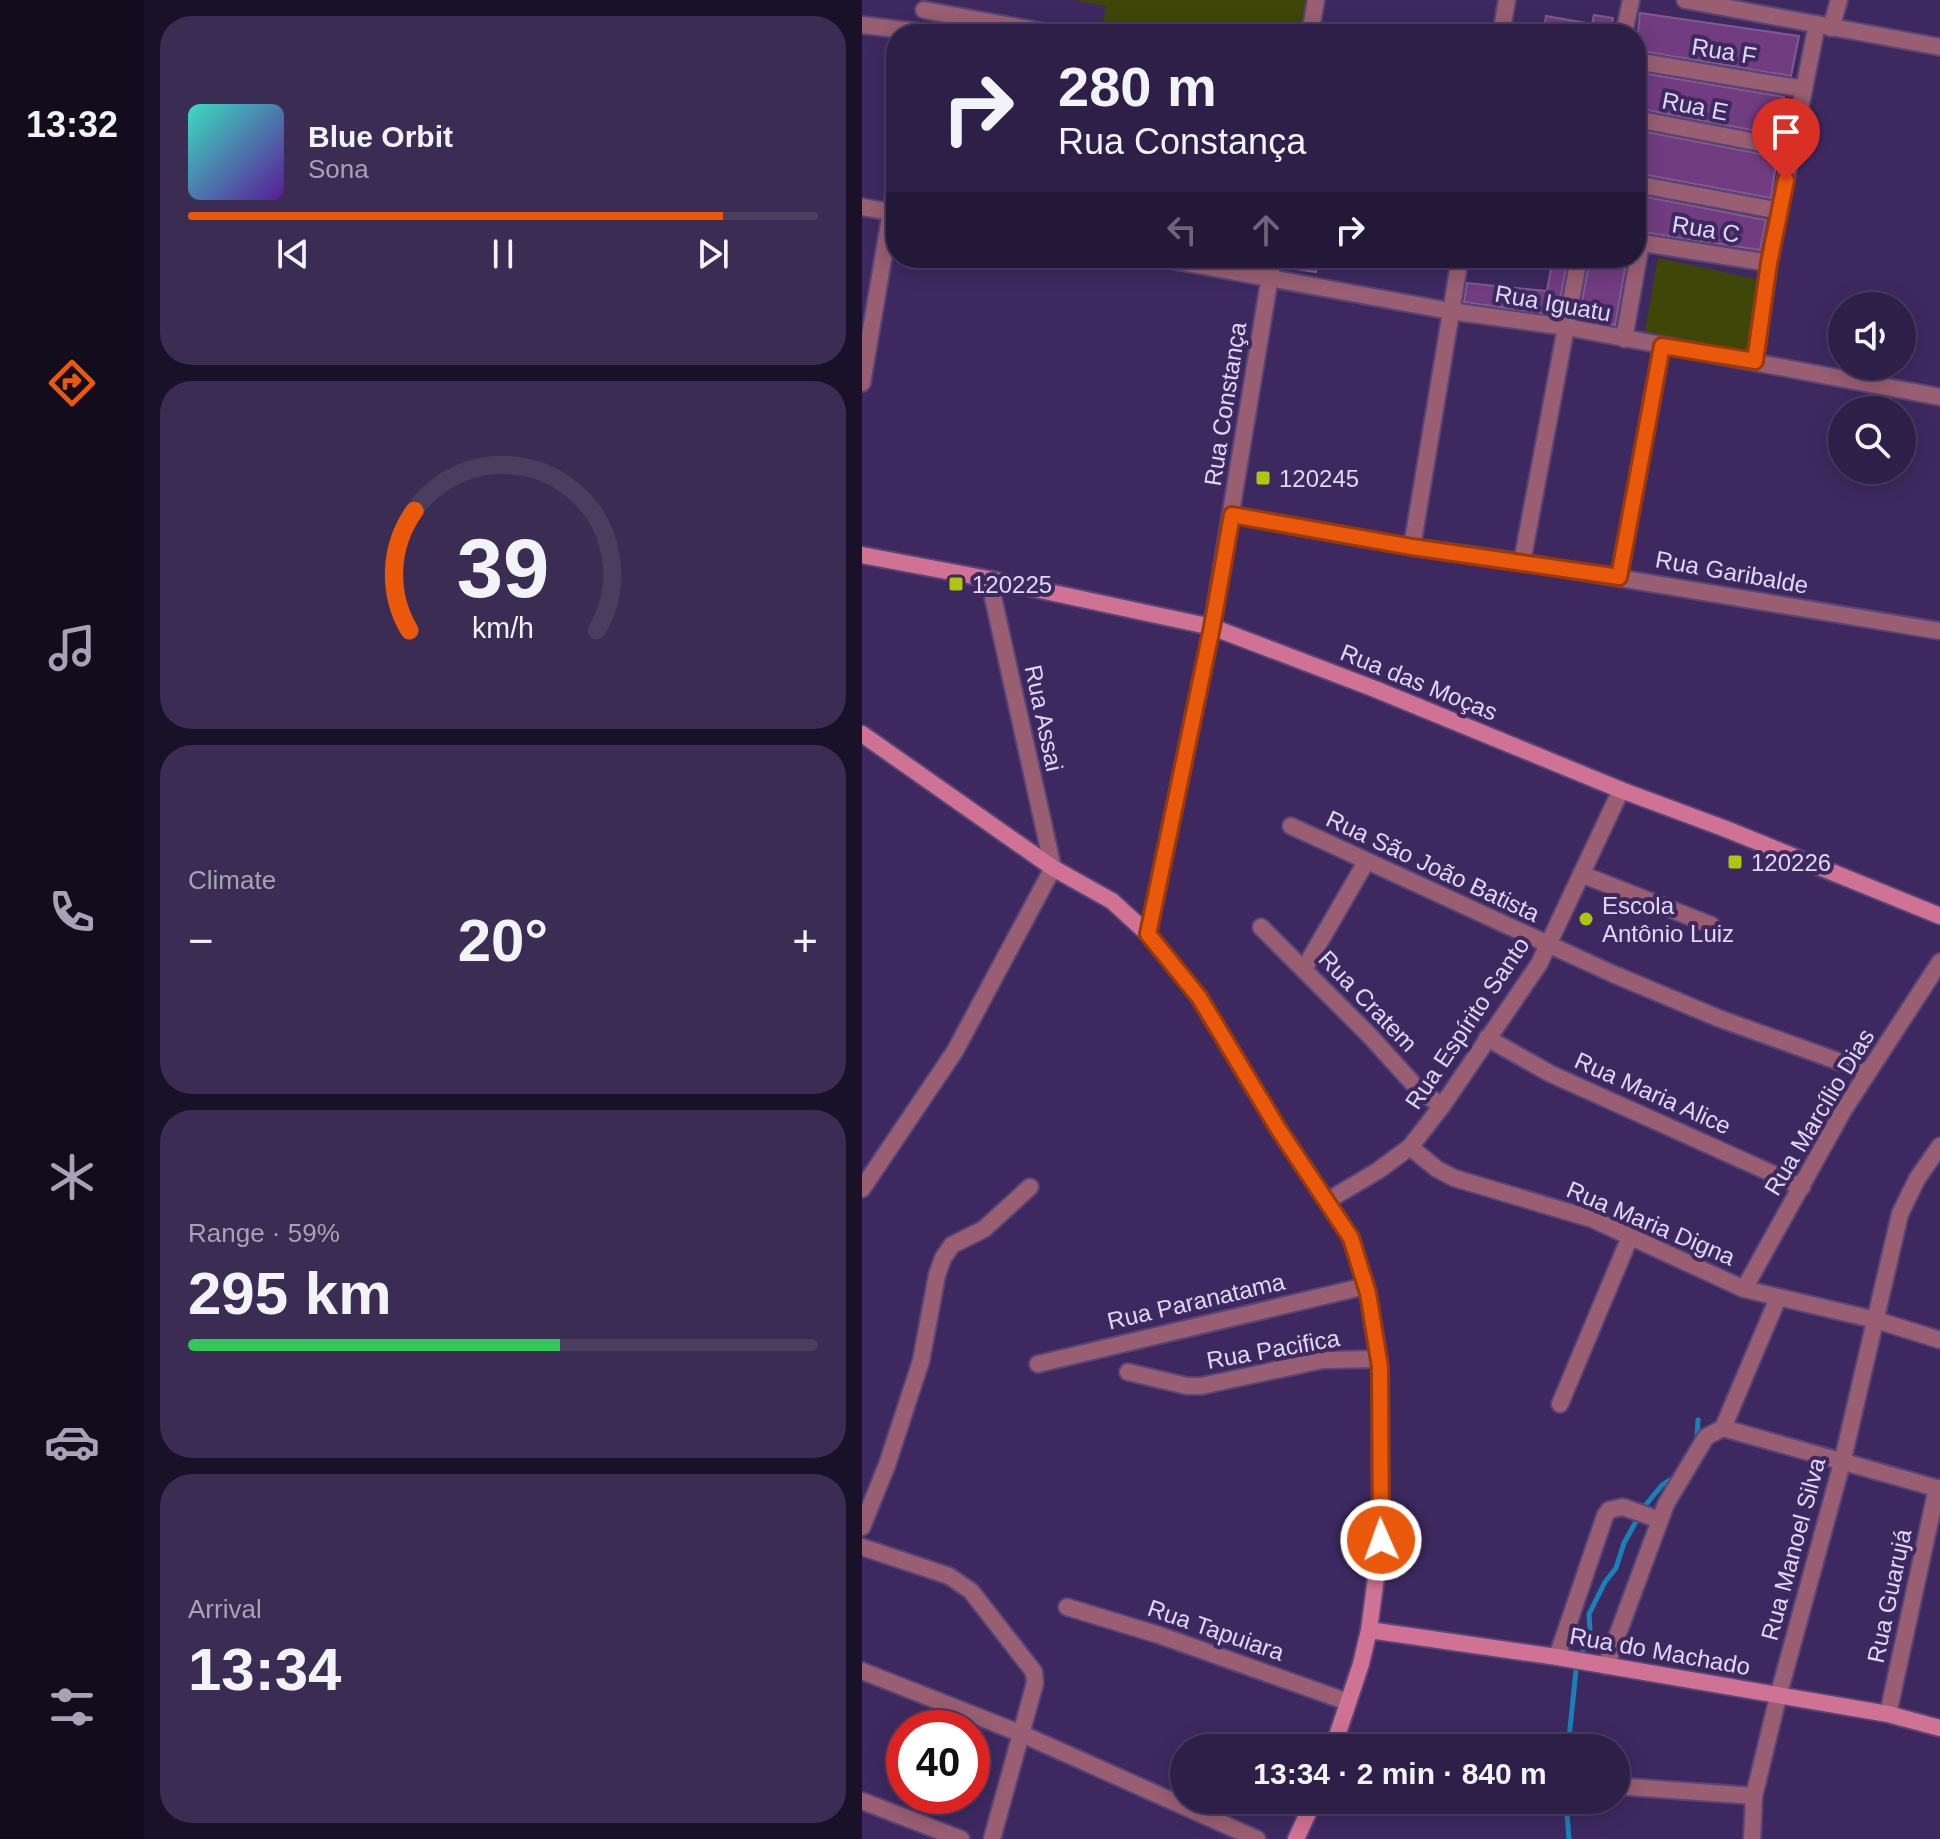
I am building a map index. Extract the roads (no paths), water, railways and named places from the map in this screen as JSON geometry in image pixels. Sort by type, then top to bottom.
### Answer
[{"type":"street","points":[[1312,24],[1316,0]]},
{"type":"street","points":[[1503,24],[1507,0]]},
{"type":"street","points":[[1626,24],[1631,0]]},
{"type":"street","points":[[1685,0],[1940,47]]},
{"type":"street","points":[[1755,361],[1769,263],[1804,89],[1824,26],[1839,0]]},
{"type":"street","points":[[925,5],[1011,24]]},
{"type":"street","points":[[862,25],[886,28]]},
{"type":"street","name":"Rua F","points":[[1646,63],[1804,89]]},
{"type":"street","name":"Rua E","points":[[1646,121],[1792,149]]},
{"type":"street","points":[[1646,186],[1780,211]]},
{"type":"street","points":[[862,207],[886,212]]},
{"type":"street","name":"Rua C","points":[[1646,243],[1769,263]]},
{"type":"street","points":[[862,383],[886,256]]},
{"type":"street","name":"Rua Iguatu","points":[[1209,268],[1450,311],[1566,327],[1940,397]]},
{"type":"street","name":"Rua Constança","points":[[1148,934],[1212,627],[1271,268]]},
{"type":"street","points":[[1412,547],[1458,268]]},
{"type":"street","points":[[1522,562],[1577,268]]},
{"type":"street","points":[[1624,339],[1635,268]]},
{"type":"street","points":[[1619,577],[1662,346]]},
{"type":"street","name":"Rua Garibalde","points":[[1232,515],[1412,547],[1619,577],[1940,631]]},
{"type":"street","name":"Rua das Moças","points":[[862,555],[1212,627],[1375,689],[1940,916]]},
{"type":"street","name":"Rua Assai","points":[[989,579],[1053,868]]},
{"type":"street","points":[[862,734],[1053,868],[1112,901],[1148,934],[1199,997],[1279,1130],[1351,1238],[1366,1286],[1379,1359],[1381,1540],[1369,1630],[1338,1734]]},
{"type":"street","name":"Rua Espírito Santo","points":[[1327,1201],[1410,1147],[1442,1106],[1539,964],[1621,790]]},
{"type":"street","name":"Rua São João Batista","points":[[1291,826],[1549,945],[1718,1018],[1868,1072]]},
{"type":"street","points":[[1304,969],[1366,862]]},
{"type":"street","points":[[862,1189],[955,1051],[1053,868]]},
{"type":"street","points":[[1581,874],[1711,925]]},
{"type":"street","name":"Rua Cratem","points":[[1261,927],[1418,1089],[1442,1106]]},
{"type":"street","name":"Rua Marcílio Dias","points":[[1744,1289],[1843,1111],[1940,962]]},
{"type":"street","name":"Rua Maria Alice","points":[[1487,1038],[1551,1074],[1802,1187]]},
{"type":"street","name":"Rua Manoel Silva","points":[[1752,1839],[1754,1796],[1842,1463],[1900,1214],[1917,1179],[1940,1146]]},
{"type":"street","name":"Rua Maria Digna","points":[[1410,1147],[1437,1169],[1454,1178],[1592,1219],[1744,1289],[1876,1320],[1940,1340]]},
{"type":"street","points":[[862,1527],[887,1465],[921,1361],[943,1258],[952,1245],[984,1229],[1030,1187]]},
{"type":"street","points":[[1560,1404],[1630,1237]]},
{"type":"street","name":"Rua Paranatama","points":[[1038,1364],[1366,1286]]},
{"type":"street","points":[[1723,1428],[1778,1298]]},
{"type":"street","name":"Rua Pacifica","points":[[1128,1372],[1187,1386],[1201,1386],[1323,1360],[1379,1359]]},
{"type":"street","points":[[1600,1665],[1666,1504],[1710,1434],[1723,1428],[1938,1489]]},
{"type":"street","name":"Rua Guarujá","points":[[1888,1714],[1938,1489]]},
{"type":"street","points":[[1562,1658],[1609,1510],[1623,1507],[1660,1520]]},
{"type":"street","points":[[862,1547],[949,1576],[971,1591],[1034,1672],[1035,1683],[992,1839]]},
{"type":"street","name":"Rua Tapuiara","points":[[1067,1607],[1159,1635],[1348,1702]]},
{"type":"street","name":"Rua do Machado","points":[[1369,1630],[1562,1658],[1888,1714],[1940,1728]]},
{"type":"street","points":[[862,1671],[1022,1734],[1257,1839]]},
{"type":"street","points":[[1630,1787],[1754,1796]]},
{"type":"street","points":[[862,1801],[961,1839]]},
{"type":"street","points":[[1296,1839],[1308,1814]]},
{"type":"waterway","points":[[1697,1438],[1698,1420]]},
{"type":"waterway","points":[[1644,1507],[1662,1485],[1673,1478]]},
{"type":"waterway","points":[[1569,1734],[1576,1670],[1590,1631],[1589,1614],[1616,1568],[1624,1543],[1638,1518]]},
{"type":"waterway","points":[[1567,1814],[1569,1839]]},
{"type":"place","name":"120245","points":[[1263,478]]},
{"type":"place","name":"120225","points":[[956,584]]},
{"type":"place","name":"120226","points":[[1735,862]]},
{"type":"place","name":"Escola Antônio Luiz","points":[[1586,919]]}]
